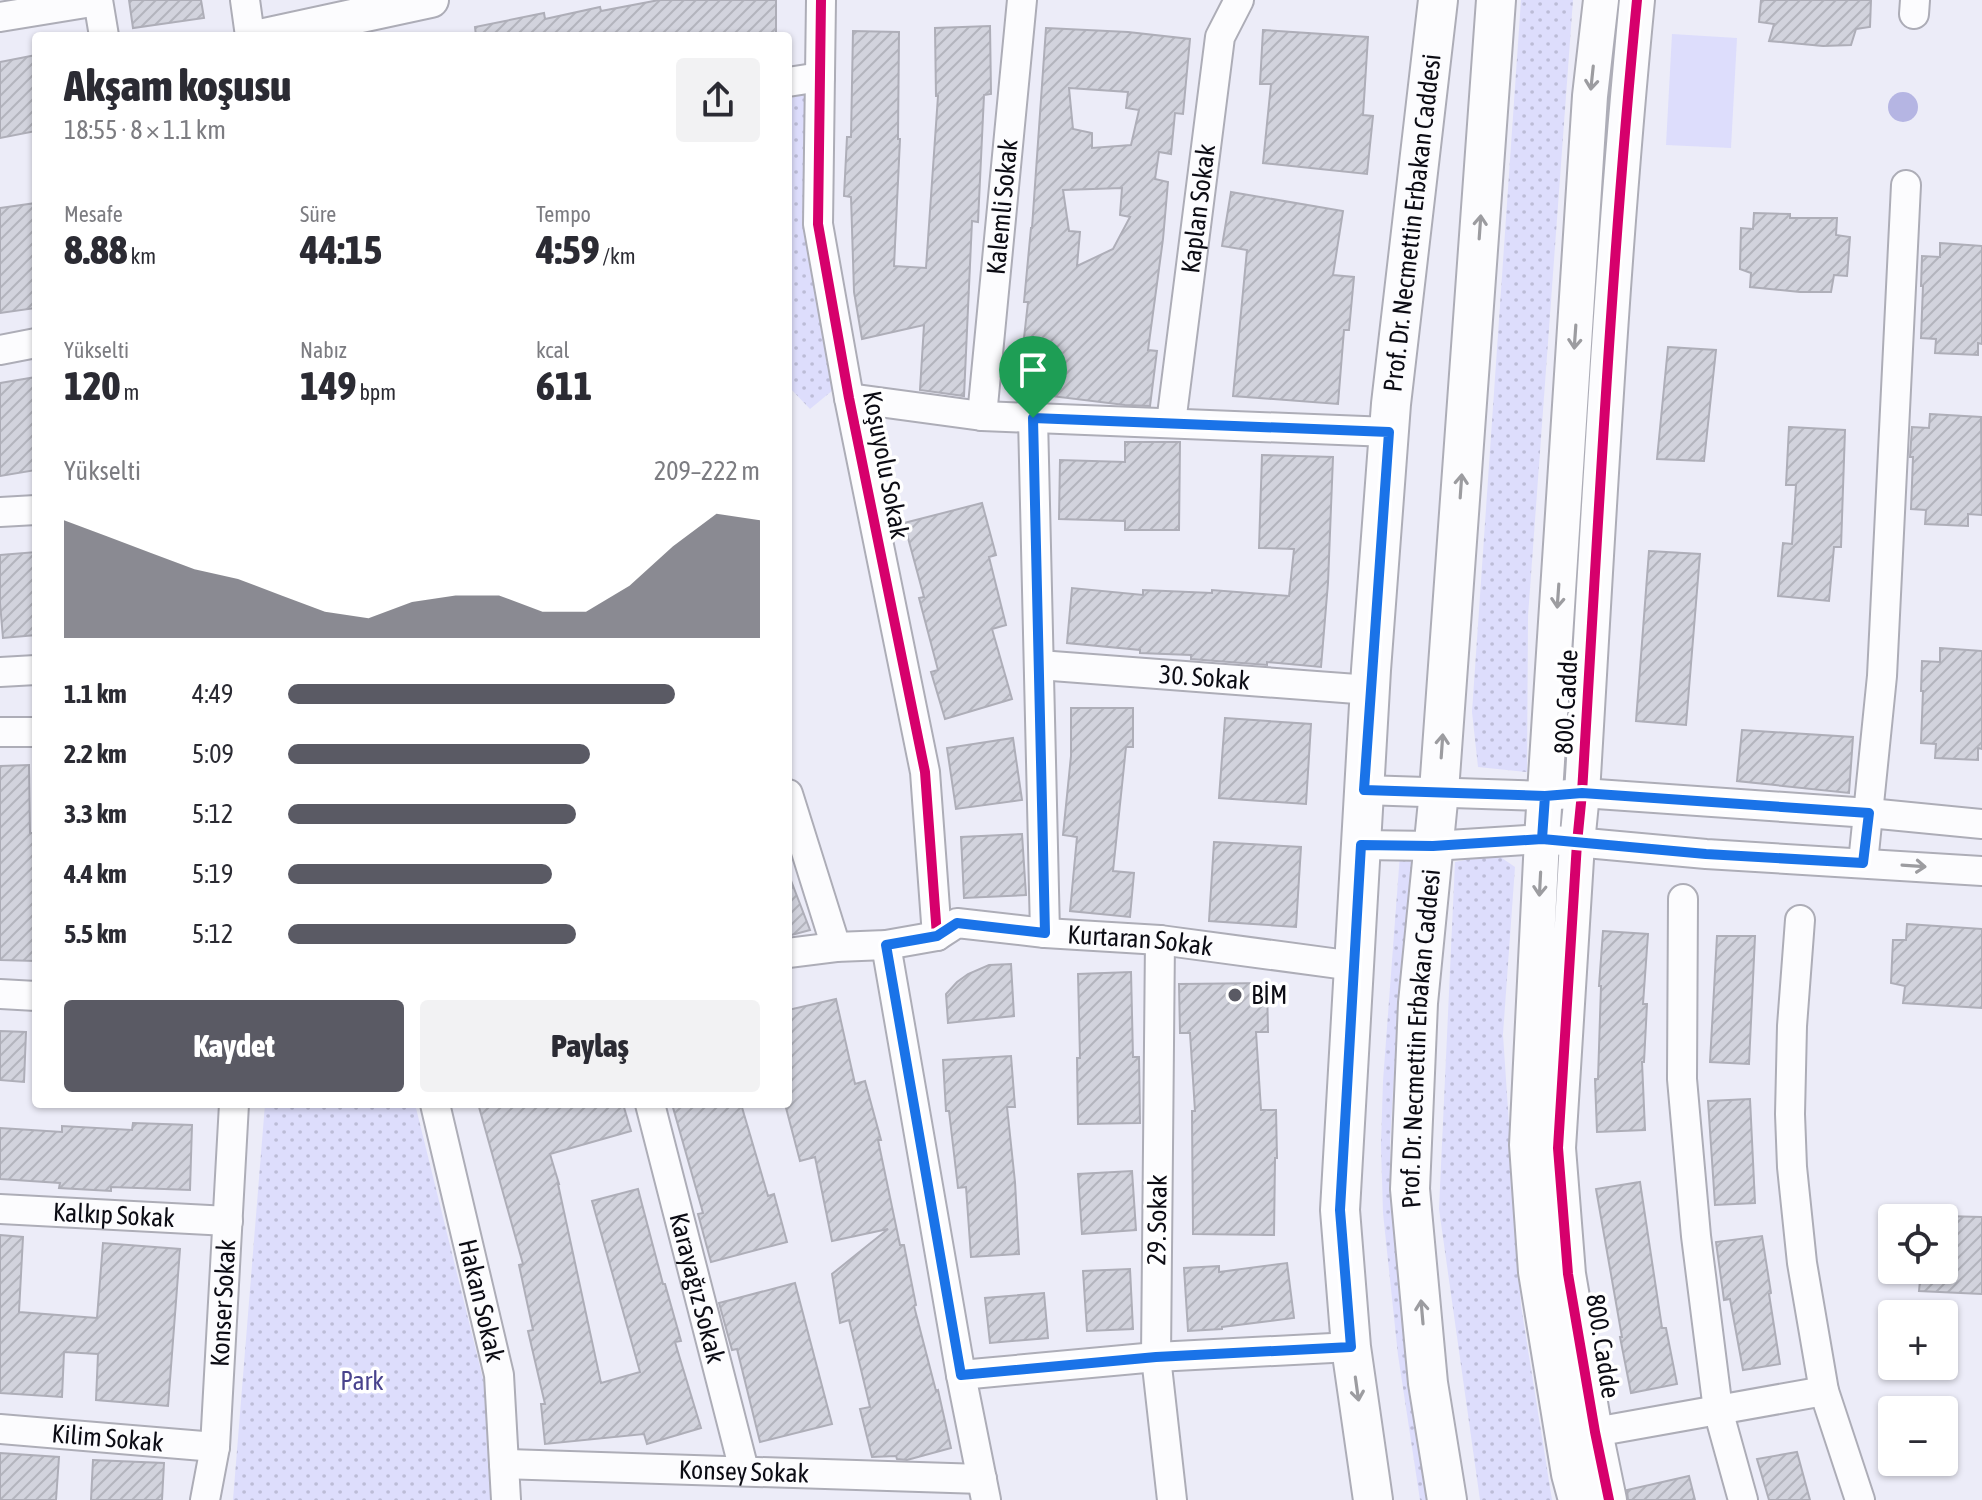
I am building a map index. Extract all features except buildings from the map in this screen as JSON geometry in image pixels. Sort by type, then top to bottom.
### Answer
[{"type":"main road","name":"Prof. Dr. Necmettin Erbakan Caddesi","points":[[1373,1500],[1351,1347],[1340,1210],[1370,690],[1389,432],[1438,0]]},
{"type":"main road","name":"Prof. Dr. Necmettin Erbakan Caddesi","points":[[1447,1500],[1428,1383],[1410,1189],[1418,1003],[1439,791],[1496,0]]},
{"type":"street","points":[[0,17],[98,0],[103,32]]},
{"type":"street","points":[[245,0],[249,32]]},
{"type":"street","points":[[283,32],[431,0]]},
{"type":"street","name":"Koşuyolu Sokak","points":[[821,0],[818,224],[849,398],[925,772],[937,936]]},
{"type":"street","name":"Kalemli Sokak","points":[[982,416],[1022,0]]},
{"type":"street","name":"Kaplan Sokak","points":[[1171,423],[1220,37],[1239,0]]},
{"type":"street","name":"800. Cadde","points":[[1576,1500],[1569,1474],[1536,1272],[1527,1145],[1542,839],[1590,96],[1601,0]]},
{"type":"street","name":"800. Cadde","points":[[1609,1500],[1568,1274],[1558,1148],[1603,431],[1637,0]]},
{"type":"street","points":[[792,81],[820,77]]},
{"type":"street","points":[[1863,863],[1882,676],[1906,185]]},
{"type":"street","points":[[0,350],[32,344]]},
{"type":"street","points":[[849,398],[982,416],[1389,432]]},
{"type":"street","points":[[1033,418],[1045,933]]},
{"type":"street","points":[[0,512],[32,510]]},
{"type":"street","name":"30. Sokak","points":[[1039,665],[1370,690]]},
{"type":"street","points":[[0,672],[32,670]]},
{"type":"street","points":[[0,732],[32,732]]},
{"type":"street","points":[[1364,790],[1545,796],[1582,793],[1982,824]]},
{"type":"street","points":[[792,807],[836,947]]},
{"type":"street","points":[[1361,845],[1433,846],[1542,839],[1706,854],[1982,871]]},
{"type":"street","points":[[1683,899],[1682,1079],[1696,1236],[1718,1410],[1743,1500]]},
{"type":"street","points":[[1800,920],[1792,1026],[1792,1167],[1802,1263],[1824,1391],[1860,1500]]},
{"type":"street","name":"Kurtaran Sokak","points":[[792,952],[886,945],[937,936],[957,923],[1045,933],[1160,940],[1354,966]]},
{"type":"street","name":"29. Sokak","points":[[1160,940],[1156,1357],[1172,1500]]},
{"type":"street","points":[[886,945],[961,1375],[984,1489]]},
{"type":"street","points":[[0,994],[32,996]]},
{"type":"street","name":"Konser Sokak","points":[[205,1500],[215,1447],[234,1108]]},
{"type":"street","name":"Hakan Sokak","points":[[436,1108],[499,1375],[506,1500]]},
{"type":"street","name":"Karayağız Sokak","points":[[651,1108],[744,1470]]},
{"type":"street","name":"Kalkıp Sokak","points":[[0,1209],[228,1221]]},
{"type":"street","points":[[961,1375],[1156,1357],[1351,1347]]},
{"type":"street","points":[[1595,1432],[1824,1391]]},
{"type":"street","name":"Kilim Sokak","points":[[0,1429],[215,1447]]},
{"type":"street","name":"Konsey Sokak","points":[[504,1464],[744,1470],[984,1489]]},
{"type":"green space","points":[[1521,0],[1573,0],[1528,616],[1527,772],[1478,767],[1472,712]]},
{"type":"green space","points":[[1672,34],[1737,38],[1731,148],[1666,145]]},
{"type":"green space","points":[[811,82],[807,228],[833,390],[810,409],[792,390],[792,99]]},
{"type":"green space","points":[[1400,854],[1414,854],[1396,1040],[1391,1180],[1403,1308],[1432,1500],[1420,1500],[1398,1355],[1383,1213],[1383,1081]]},
{"type":"green space","points":[[1496,854],[1515,867],[1503,1034],[1521,1306],[1552,1500],[1480,1500],[1439,1209],[1455,862]]},
{"type":"green space","name":"Park","points":[[265,1108],[416,1108],[488,1399],[494,1500],[233,1500]]},
{"type":"shaded area","points":[[1903,92],[1909,93],[1917,101],[1917,113],[1909,121],[1903,122],[1897,121],[1889,113],[1888,107],[1889,101],[1897,93]]},
{"type":"cycle path","points":[[821,0],[818,224],[849,398],[925,772],[937,936]]},
{"type":"cycle path","points":[[1609,1500],[1568,1274],[1558,1148],[1612,297],[1637,0]]},
{"type":"place","name":"BİM","points":[[1235,995]]},
{"type":"route","points":[[1033,418],[1045,933],[957,923],[937,936],[886,945],[961,1375],[1156,1357],[1351,1347],[1340,1210],[1361,845],[1433,846],[1542,839],[1545,796],[1582,793],[1869,813],[1863,863],[1706,854],[1542,839],[1545,796],[1364,790],[1389,432],[1033,418]]}]
